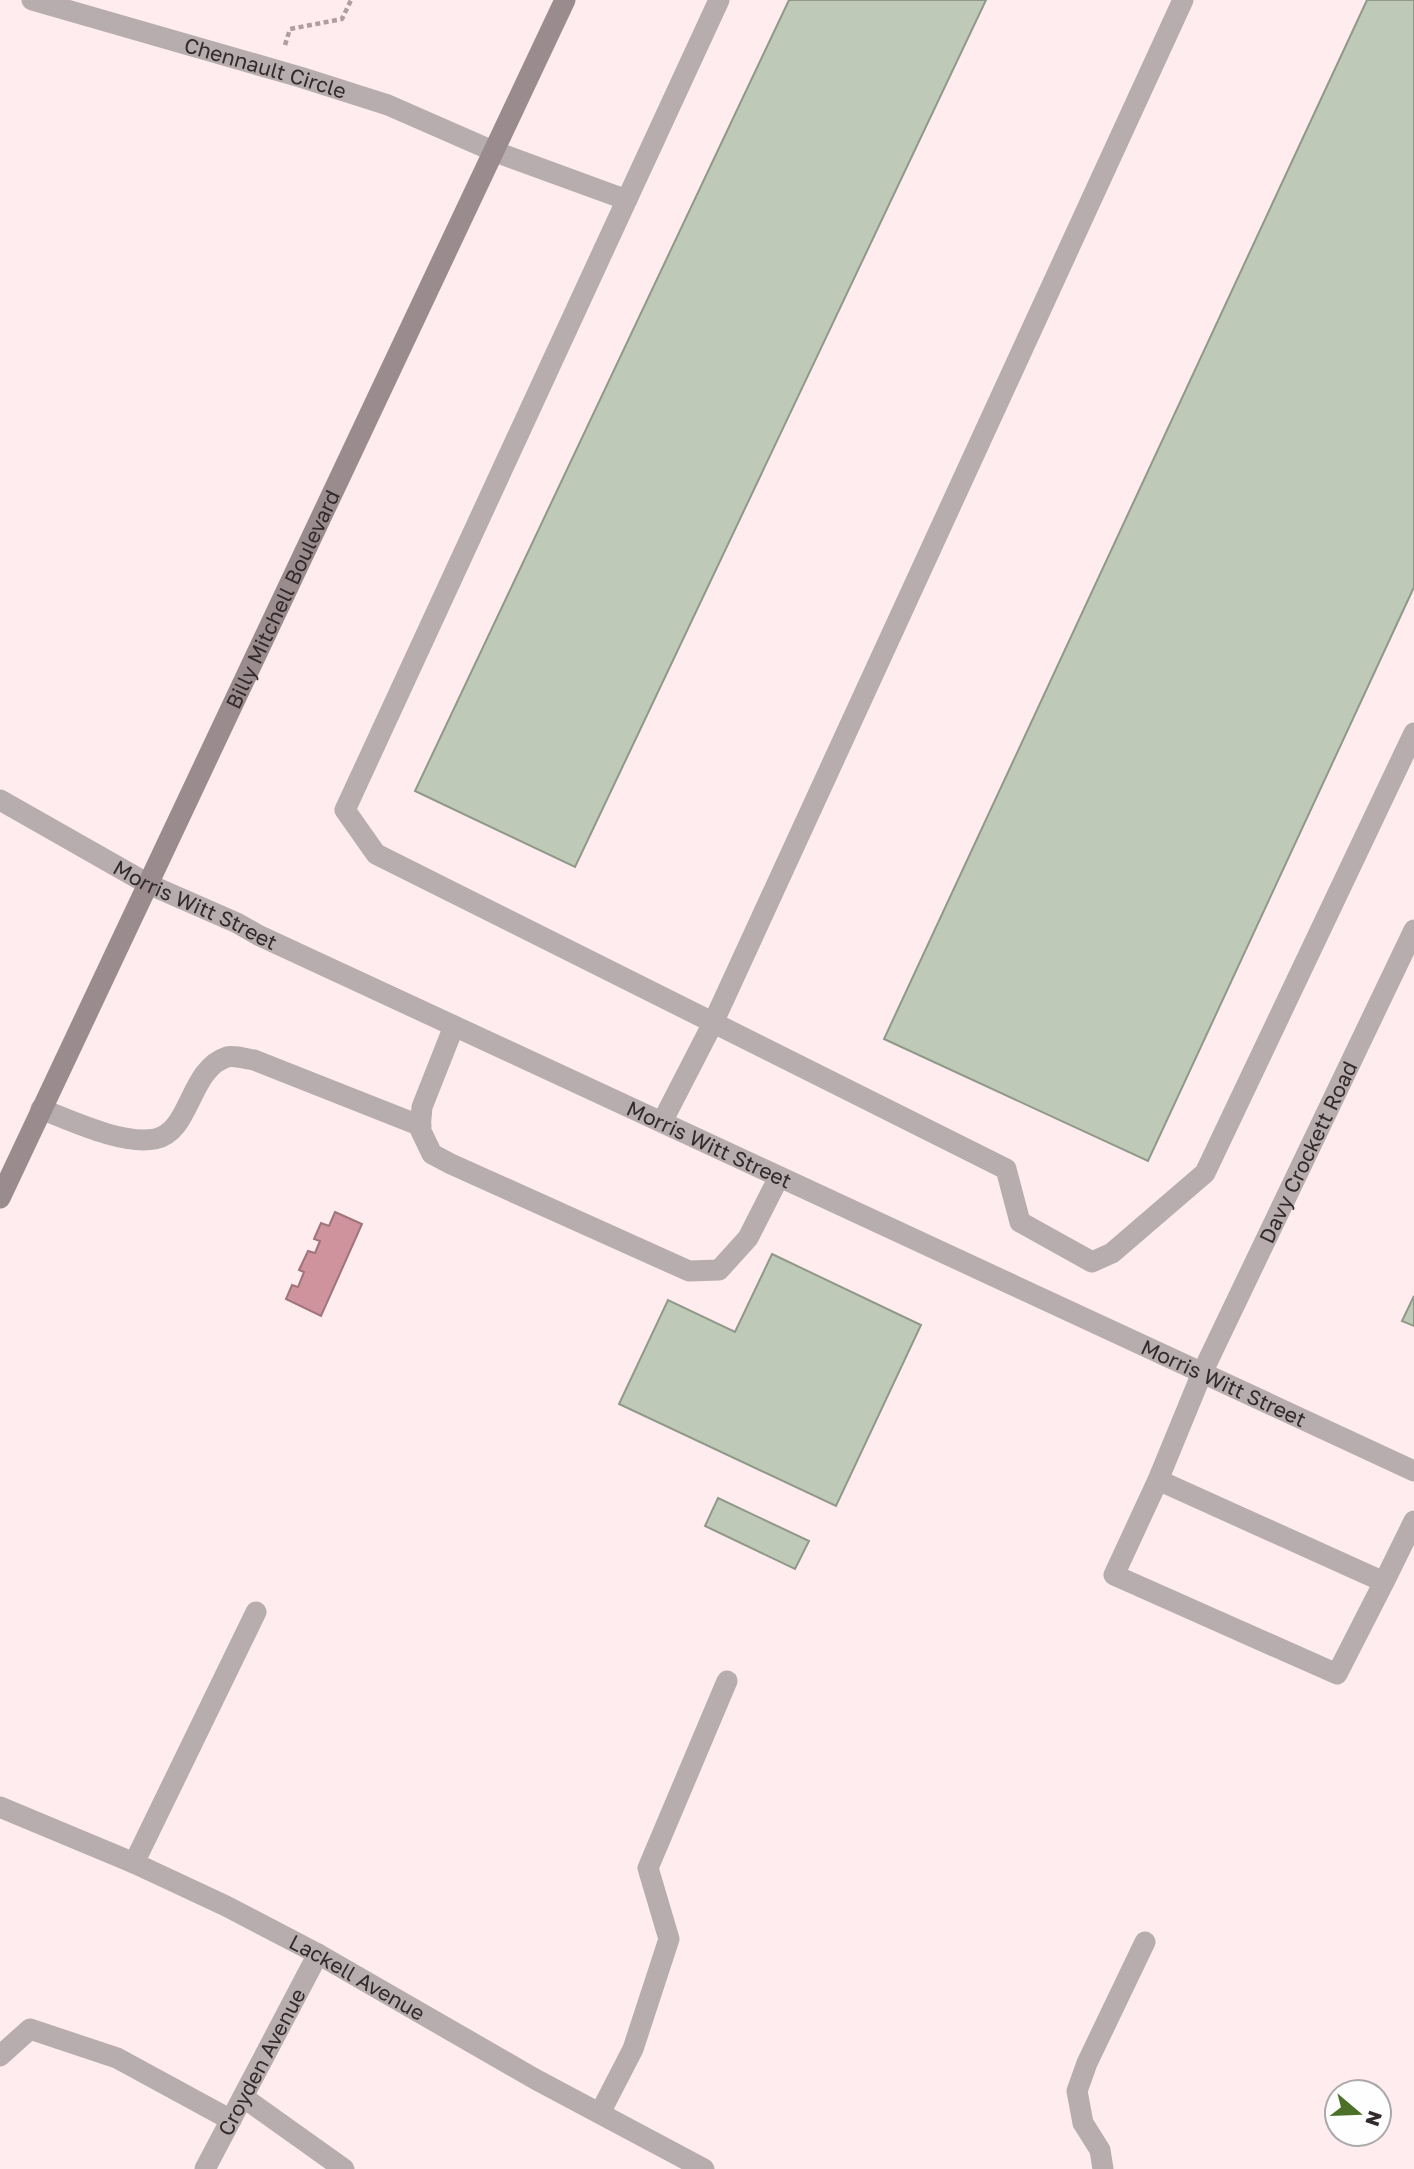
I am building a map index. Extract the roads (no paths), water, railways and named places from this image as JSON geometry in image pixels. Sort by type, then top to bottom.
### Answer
[{"type":"main road","name":"Billy Mitchell Boulevard","points":[[0,1198],[565,0]]},
{"type":"street","name":"Chennault Circle","points":[[32,0],[376,101],[493,151],[627,200]]},
{"type":"street","points":[[719,0],[345,810],[376,854],[1006,1169],[1020,1222],[1092,1262],[1112,1253],[1205,1173],[1414,733]]},
{"type":"street","points":[[662,1122],[713,1023],[1183,0]]},
{"type":"street","name":"Morris Witt Street","points":[[5,803],[148,884],[1414,1471]]},
{"type":"street","name":"Davy Crockett Road","points":[[1384,1582],[1337,1674],[1114,1575],[1202,1373],[1414,930]]},
{"type":"street","points":[[454,1026],[422,1107],[421,1126],[432,1154],[451,1164],[689,1271],[719,1269],[748,1237],[779,1177]]},
{"type":"street","points":[[41,1109],[113,1137],[156,1139],[175,1127],[210,1066],[229,1056],[254,1060],[421,1126]]},
{"type":"street","points":[[1158,1479],[1384,1582],[1414,1521]]},
{"type":"street","points":[[134,1863],[256,1612]]},
{"type":"street","points":[[600,2113],[633,2049],[668,1939],[648,1868],[727,1681]]},
{"type":"street","name":"Lackell Avenue","points":[[0,1807],[134,1863],[226,1906],[318,1954],[523,2072],[704,2169]]},
{"type":"street","points":[[1103,2169],[1100,2150],[1083,2123],[1077,2091],[1087,2063],[1145,1942]]},
{"type":"street","name":"Croyden Avenue","points":[[205,2169],[318,1954]]},
{"type":"street","points":[[0,2056],[30,2029],[117,2058],[231,2120]]},
{"type":"street","points":[[243,2097],[344,2169]]}]
